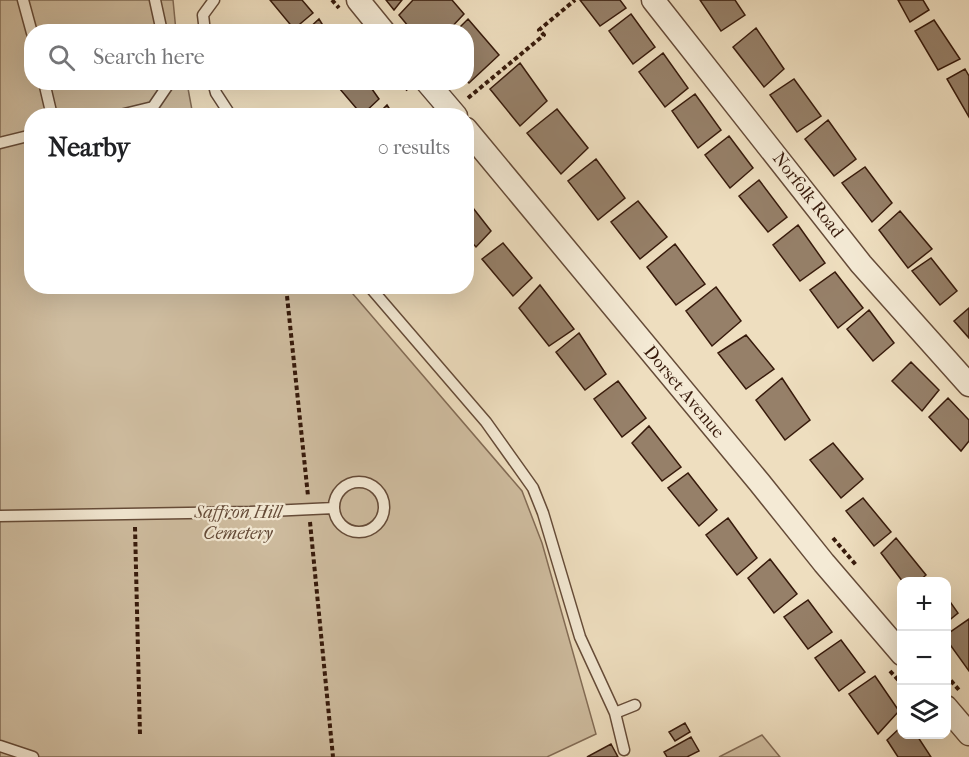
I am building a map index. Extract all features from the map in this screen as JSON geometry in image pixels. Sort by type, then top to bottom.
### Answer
[{"type":"street","points":[[358,0],[378,24]]},
{"type":"street","name":"Norfolk Road","points":[[653,0],[861,264],[969,385]]},
{"type":"street","name":"Dorset Avenue","points":[[434,90],[449,108]]},
{"type":"street","name":"Dorset Avenue","points":[[474,139],[894,661]]},
{"type":"street","points":[[951,713],[969,734]]},
{"type":"lane","points":[[23,0],[30,24]]},
{"type":"lane","points":[[155,0],[160,24]]},
{"type":"lane","points":[[204,24],[203,15],[214,0]]},
{"type":"lane","points":[[46,90],[50,108]]},
{"type":"lane","points":[[149,108],[153,107],[165,90]]},
{"type":"lane","points":[[215,90],[226,108]]},
{"type":"lane","points":[[0,143],[24,137]]},
{"type":"lane","points":[[376,294],[486,422],[533,488],[543,513],[580,637],[615,713],[624,750]]},
{"type":"lane","points":[[358,482],[371,484],[381,493],[384,506],[382,519],[373,528],[360,532],[347,529],[338,520],[334,508],[337,495],[346,485],[358,482]]},
{"type":"lane","points":[[0,516],[250,512],[334,508]]},
{"type":"lane","points":[[615,713],[635,705]]},
{"type":"lane","points":[[0,746],[33,757]]},
{"type":"path","points":[[469,108],[544,35],[539,30],[575,0]]},
{"type":"path","points":[[287,296],[333,757]]},
{"type":"path","points":[[135,514],[140,735]]},
{"type":"green space","name":"Saffron Hill Cemetery","points":[[0,0],[173,0],[175,24],[24,24],[24,90],[188,90],[192,108],[24,108],[24,294],[353,294],[522,491],[542,543],[596,734],[547,757],[0,757]]},
{"type":"green space","points":[[762,735],[780,757],[719,757]]},
{"type":"building","points":[[270,0],[302,0],[313,13],[300,24],[290,24]]},
{"type":"building","points":[[386,0],[402,0],[394,10]]},
{"type":"building","points":[[413,0],[452,0],[464,14],[455,24],[406,24],[399,15]]},
{"type":"building","points":[[580,0],[620,0],[626,8],[600,26]]},
{"type":"building","points":[[700,0],[735,0],[745,15],[721,31]]},
{"type":"building","points":[[898,0],[923,0],[929,10],[910,22]]},
{"type":"building","points":[[631,14],[655,47],[633,64],[609,31]]},
{"type":"building","points":[[468,19],[472,24],[463,24]]},
{"type":"building","points":[[934,20],[960,59],[938,70],[915,31]]},
{"type":"building","points":[[474,26],[499,55],[474,78]]},
{"type":"building","points":[[756,28],[784,69],[764,87],[733,47]]},
{"type":"building","points":[[663,53],[688,88],[665,107],[639,72]]},
{"type":"building","points":[[520,63],[547,101],[520,126],[490,89]]},
{"type":"building","points":[[965,69],[969,76],[969,117],[947,79]]},
{"type":"building","points":[[794,79],[821,116],[797,132],[770,95]]},
{"type":"building","points":[[341,90],[373,90],[379,99],[369,108],[356,108]]},
{"type":"building","points":[[695,94],[721,130],[698,148],[672,111]]},
{"type":"building","points":[[557,109],[588,148],[561,174],[527,133]]},
{"type":"building","points":[[828,120],[856,159],[834,176],[805,139]]},
{"type":"building","points":[[729,136],[753,168],[730,188],[705,155]]},
{"type":"building","points":[[596,159],[625,198],[598,220],[568,181]]},
{"type":"building","points":[[865,167],[892,203],[872,222],[842,183]]},
{"type":"building","points":[[759,180],[787,217],[768,232],[739,196]]},
{"type":"building","points":[[638,201],[667,237],[640,259],[611,222]]},
{"type":"building","points":[[474,209],[491,231],[476,247],[474,245]]},
{"type":"building","points":[[900,211],[932,249],[908,268],[879,230]]},
{"type":"building","points":[[798,225],[825,263],[800,281],[773,245]]},
{"type":"building","points":[[503,243],[532,278],[513,296],[482,259]]},
{"type":"building","points":[[675,244],[705,284],[676,305],[647,267]]},
{"type":"building","points":[[931,258],[957,291],[940,305],[912,271]]},
{"type":"building","points":[[835,272],[863,308],[838,328],[810,290]]},
{"type":"building","points":[[540,285],[574,329],[549,346],[519,308]]},
{"type":"building","points":[[716,287],[741,321],[712,346],[686,311]]},
{"type":"building","points":[[969,308],[969,338],[954,321]]},
{"type":"building","points":[[869,310],[894,343],[873,361],[847,329]]},
{"type":"building","points":[[579,333],[606,374],[585,390],[556,352]]},
{"type":"building","points":[[746,335],[774,369],[746,389],[718,353]]},
{"type":"building","points":[[911,362],[939,390],[922,411],[892,381]]},
{"type":"building","points":[[782,378],[810,420],[785,440],[756,400]]},
{"type":"building","points":[[618,381],[646,418],[622,437],[594,399]]},
{"type":"building","points":[[948,398],[969,420],[969,441],[961,451],[929,417]]},
{"type":"building","points":[[649,426],[681,467],[662,481],[632,443]]},
{"type":"building","points":[[833,443],[863,479],[841,498],[810,460]]},
{"type":"building","points":[[688,473],[717,510],[699,526],[668,488]]},
{"type":"building","points":[[863,498],[891,532],[874,546],[846,511]]},
{"type":"building","points":[[728,518],[757,558],[737,575],[706,535]]},
{"type":"building","points":[[896,538],[926,575],[924,577],[899,577],[881,553]]},
{"type":"building","points":[[770,559],[797,594],[774,613],[748,578]]},
{"type":"building","points":[[808,600],[832,632],[808,649],[784,617]]},
{"type":"building","points":[[951,603],[958,613],[951,619]]},
{"type":"building","points":[[969,619],[969,671],[951,646],[951,632]]},
{"type":"building","points":[[841,640],[865,672],[839,691],[815,658]]},
{"type":"building","points":[[875,676],[897,708],[897,713],[878,734],[849,694]]},
{"type":"building","points":[[685,723],[690,732],[675,741],[669,732]]},
{"type":"building","points":[[897,731],[897,739],[919,739],[931,757],[898,757],[887,740]]},
{"type":"building","points":[[691,737],[699,751],[687,757],[667,757],[664,752]]},
{"type":"building","points":[[611,744],[618,757],[587,757]]}]
